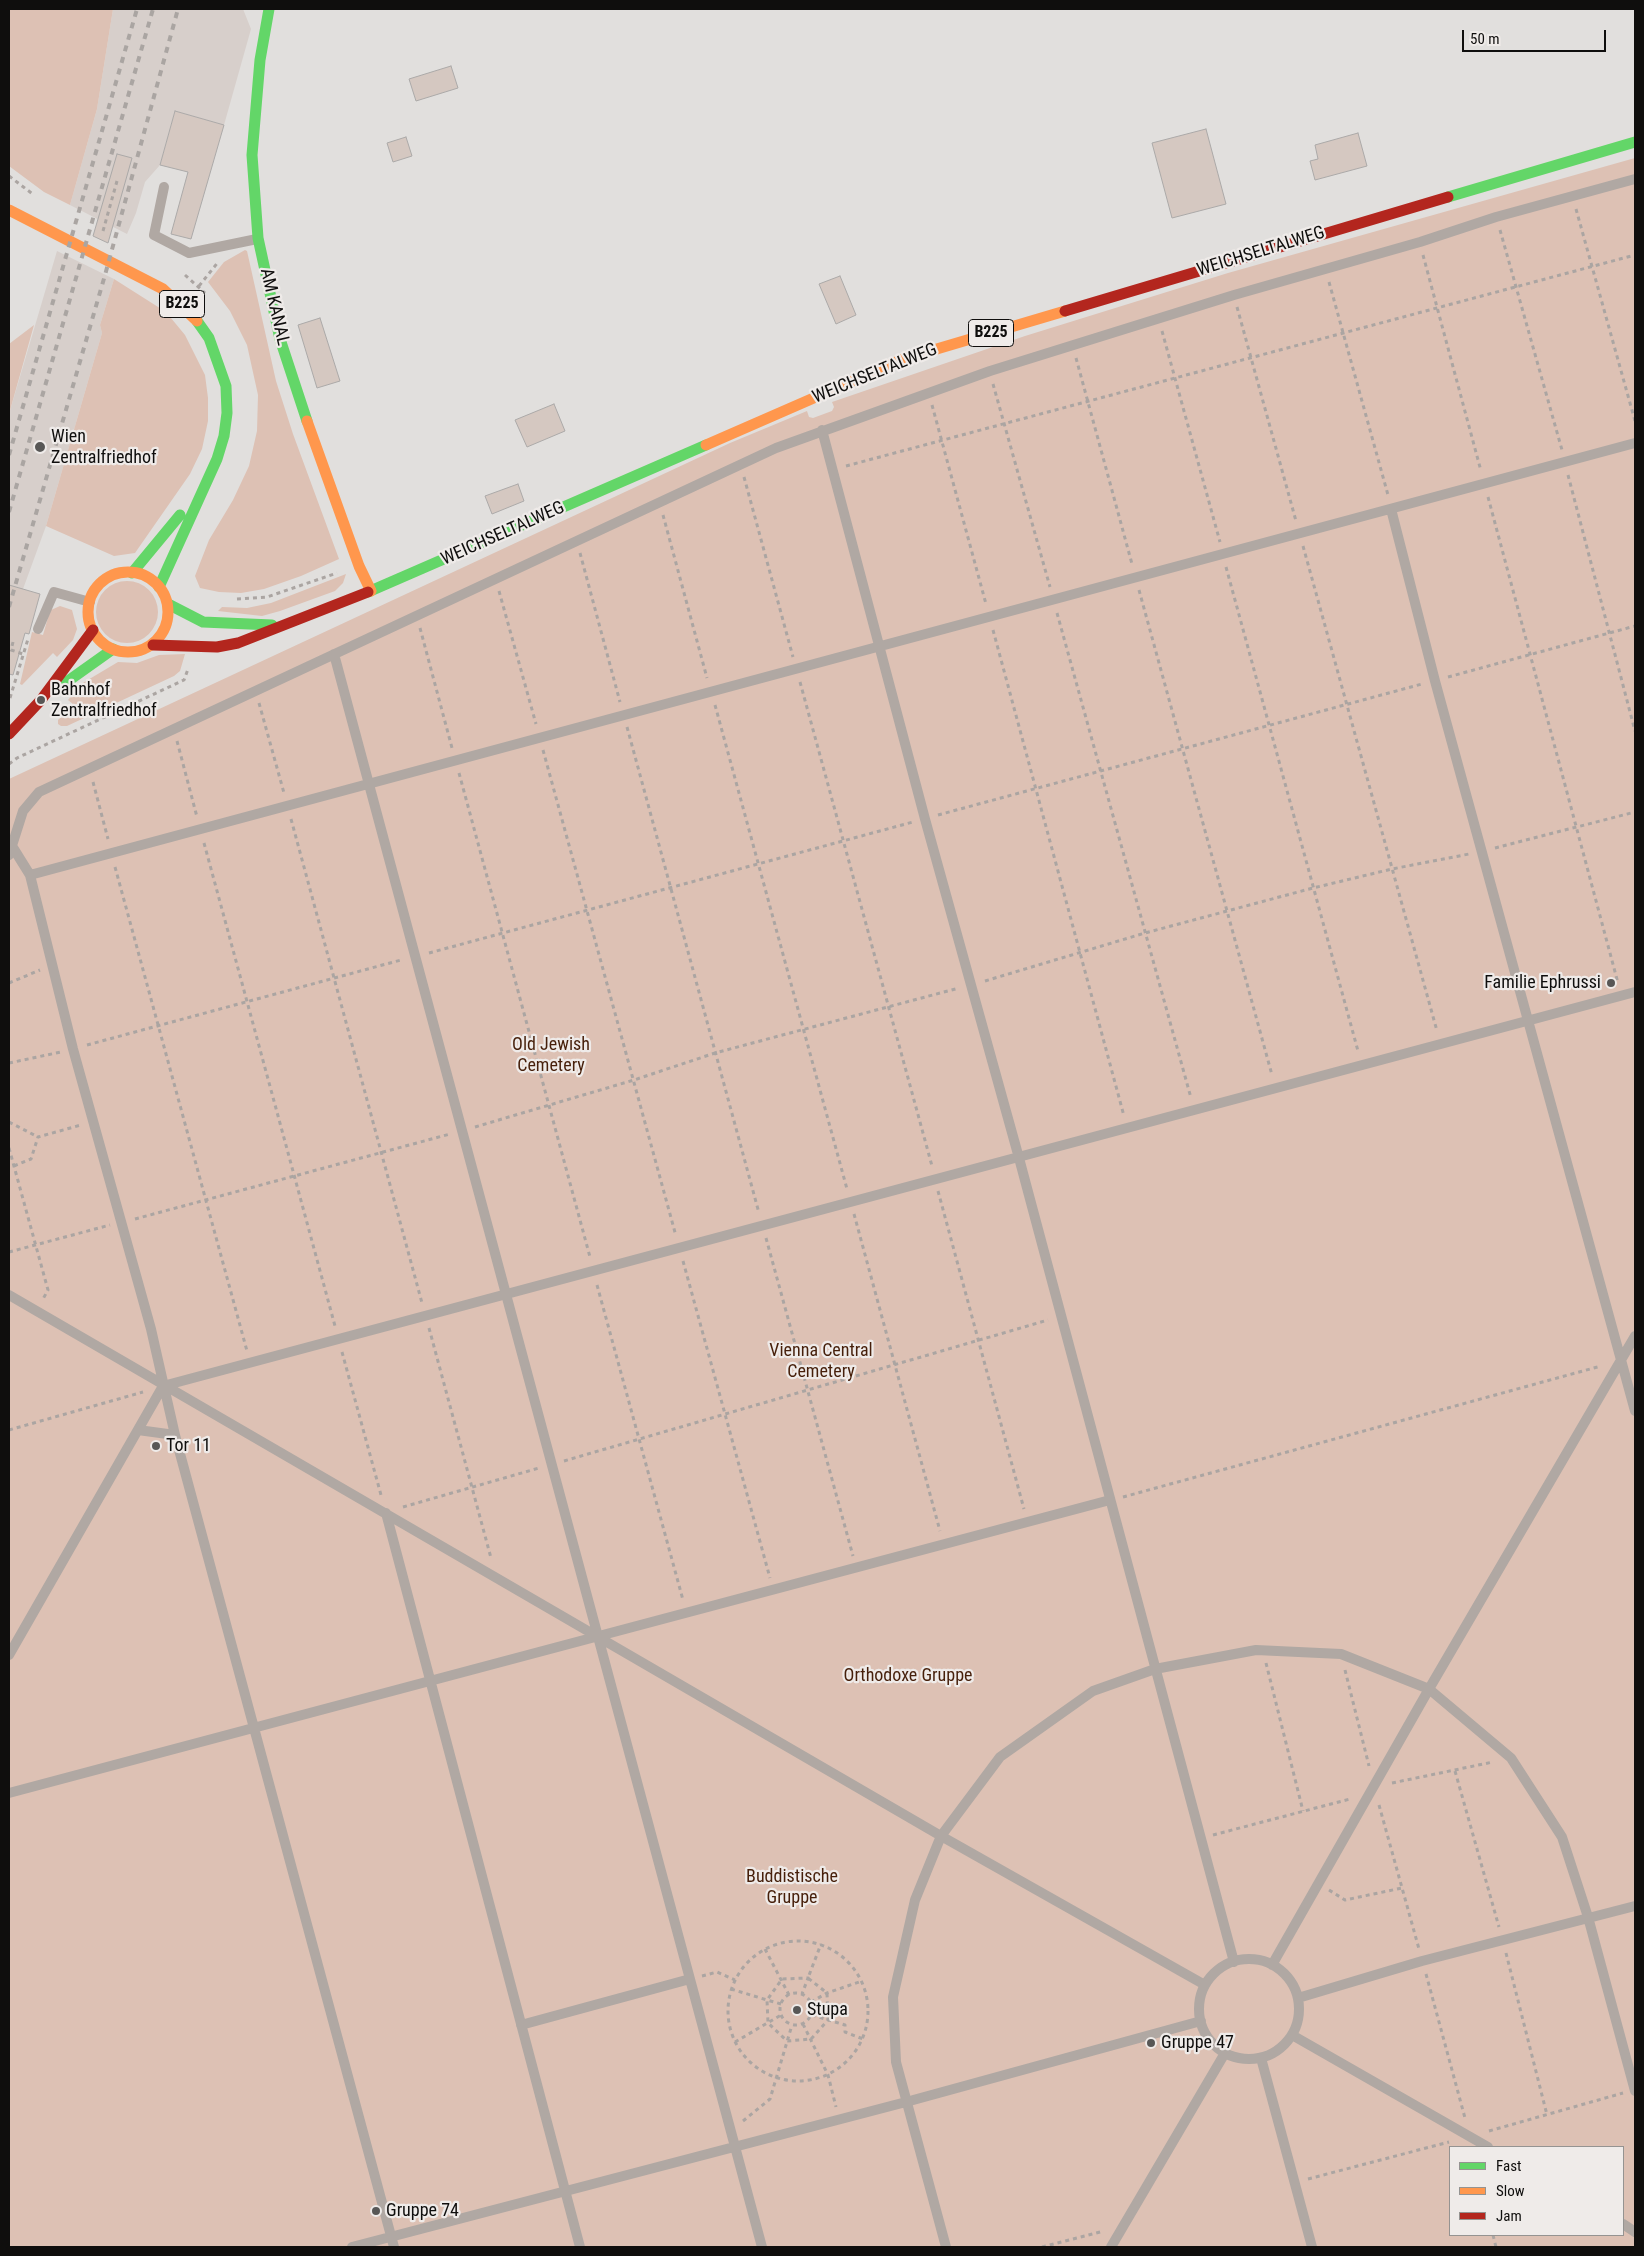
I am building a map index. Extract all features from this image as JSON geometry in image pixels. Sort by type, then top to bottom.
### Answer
[{"type":"main road","name":"AM KANAL","points":[[269,9],[260,60],[252,155],[258,238],[280,339],[313,440],[359,566],[371,591]]},
{"type":"main road","name":"WEICHSELTALWEG","points":[[113,649],[126,652],[140,651],[152,645],[195,647],[238,643],[371,591],[903,359],[1635,142]]},
{"type":"main road","name":"B225","points":[[9,210],[163,289],[194,317],[209,338],[219,362],[226,386],[227,413],[224,436],[217,460],[204,484],[159,587]]},
{"type":"main road","name":"B225","points":[[132,572],[204,484]]},
{"type":"main road","points":[[113,649],[104,645],[93,630],[88,611],[90,602],[101,583],[110,576],[132,572],[151,580],[159,587],[168,604],[166,626],[152,645]]},
{"type":"main road","name":"WEICHSELTALWEG","points":[[168,604],[203,622],[280,625]]},
{"type":"main road","points":[[9,734],[41,700],[93,630]]},
{"type":"main road","points":[[41,700],[113,649]]},
{"type":"lane","points":[[394,2247],[174,1435],[151,1329],[73,1049],[30,875],[10,850],[23,811],[39,792],[88,767],[496,580],[741,464],[822,430],[990,371],[1159,318],[1420,242],[1496,217],[1635,179]]},
{"type":"lane","points":[[164,188],[154,235],[189,253],[258,238]]},
{"type":"lane","points":[[822,430],[1234,1962]]},
{"type":"lane","points":[[30,875],[1635,444]]},
{"type":"lane","points":[[1392,509],[1435,680],[1635,1411]]},
{"type":"lane","points":[[38,629],[54,592],[90,602]]},
{"type":"lane","points":[[334,654],[508,1295],[762,2247]]},
{"type":"lane","points":[[9,1655],[163,1386],[1635,992]]},
{"type":"lane","points":[[9,1295],[941,1836],[1205,1985]]},
{"type":"lane","points":[[1272,1965],[1429,1689],[1635,1336]]},
{"type":"lane","points":[[138,1430],[174,1435]]},
{"type":"lane","points":[[9,1793],[254,1726],[1110,1500]]},
{"type":"lane","points":[[386,1513],[580,2247]]},
{"type":"lane","points":[[946,2247],[896,2062],[893,1997],[915,1900],[941,1836],[1000,1757],[1093,1691],[1155,1669],[1256,1650],[1341,1654],[1429,1689],[1511,1758],[1562,1838],[1588,1917],[1635,2090]]},
{"type":"lane","points":[[1298,1998],[1422,1961],[1635,1906]]},
{"type":"lane","points":[[1254,1960],[1272,1965],[1288,1979],[1298,1998],[1297,2023],[1292,2035],[1273,2053],[1261,2058],[1249,2059],[1225,2053],[1210,2040],[1201,2021],[1200,2003],[1205,1985],[1218,1971],[1234,1962],[1254,1960]]},
{"type":"lane","points":[[521,2025],[690,1979]]},
{"type":"lane","points":[[352,2247],[906,2102],[1201,2021]]},
{"type":"lane","points":[[1292,2035],[1486,2146]]},
{"type":"lane","points":[[1111,2247],[1225,2053]]},
{"type":"lane","points":[[1261,2058],[1312,2247]]},
{"type":"lane","points":[[1624,2225],[1635,2232]]},
{"type":"path","points":[[9,176],[35,196]]},
{"type":"path","points":[[103,231],[117,180]]},
{"type":"path","points":[[1573,196],[1635,421]]},
{"type":"path","points":[[94,226],[111,235]]},
{"type":"path","points":[[1420,242],[1622,995]]},
{"type":"path","points":[[833,469],[1635,255]]},
{"type":"path","points":[[199,286],[221,259]]},
{"type":"path","points":[[1326,269],[1392,509]]},
{"type":"path","points":[[181,272],[199,286],[209,299]]},
{"type":"path","points":[[1234,295],[1441,1044]]},
{"type":"path","points":[[1159,318],[1173,378],[1223,554],[1361,1065]]},
{"type":"path","points":[[1072,346],[1089,401],[1276,1089]]},
{"type":"path","points":[[990,371],[1194,1111]]},
{"type":"path","points":[[928,393],[1128,1128]]},
{"type":"path","points":[[741,464],[1028,1522]]},
{"type":"path","points":[[659,502],[944,1544]]},
{"type":"path","points":[[576,541],[856,1568]]},
{"type":"path","points":[[231,599],[266,597],[359,566]]},
{"type":"path","points":[[496,580],[773,1589]]},
{"type":"path","points":[[416,616],[686,1612]]},
{"type":"path","points":[[9,1064],[73,1049],[1635,626]]},
{"type":"path","points":[[9,701],[30,630],[38,629]]},
{"type":"path","points":[[13,642],[11,650],[23,654]]},
{"type":"path","points":[[9,764],[17,758],[184,680],[195,647]]},
{"type":"path","points":[[256,690],[496,1577]]},
{"type":"path","points":[[173,728],[386,1513],[472,1486],[640,1441],[979,1342],[1061,1316]]},
{"type":"path","points":[[88,767],[250,1364]]},
{"type":"path","points":[[9,1252],[463,1131],[548,1104],[634,1080],[715,1053],[971,985],[1080,954],[1145,933],[1313,888],[1392,869],[1482,851],[1635,812]]},
{"type":"path","points":[[9,983],[52,965]]},
{"type":"path","points":[[9,1122],[38,1137],[94,1122]]},
{"type":"path","points":[[14,1166],[31,1159],[38,1137]]},
{"type":"path","points":[[9,1148],[34,1246],[48,1290],[36,1311]]},
{"type":"path","points":[[1110,1500],[1621,1360]]},
{"type":"path","points":[[9,1430],[163,1386]]},
{"type":"path","points":[[1263,1650],[1303,1811]]},
{"type":"path","points":[[1341,1654],[1372,1790],[1402,1888],[1470,2137]]},
{"type":"path","points":[[1201,1838],[1303,1811],[1372,1790],[1511,1758]]},
{"type":"path","points":[[1318,1884],[1345,1900],[1402,1888]]},
{"type":"path","points":[[802,1940],[821,1944],[838,1952],[852,1965],[862,1981],[868,2000],[868,2020],[863,2039],[854,2054],[842,2066],[828,2075],[811,2080],[794,2081],[777,2078],[760,2070],[746,2057],[735,2042],[728,2016],[731,1989],[742,1968],[765,1949],[802,1940]]},
{"type":"path","points":[[802,1994],[821,1944]]},
{"type":"path","points":[[765,1949],[789,1995]]},
{"type":"path","points":[[690,1979],[717,1972],[735,1980]]},
{"type":"path","points":[[808,1978],[827,1993],[828,2020],[811,2039],[787,2041],[768,2023],[767,2000],[782,1979],[808,1978]]},
{"type":"path","points":[[811,2002],[827,1993],[862,1981]]},
{"type":"path","points":[[731,1989],[781,2004]]},
{"type":"path","points":[[802,1994],[811,2002],[812,2015],[803,2024],[792,2025],[781,2015],[781,2004],[789,1995],[802,1994]]},
{"type":"path","points":[[735,2042],[781,2015]]},
{"type":"path","points":[[812,2015],[845,2025],[845,2032],[863,2039]]},
{"type":"path","points":[[803,2024],[828,2075],[839,2119]]},
{"type":"path","points":[[731,2132],[770,2099],[792,2025]]},
{"type":"path","points":[[1295,2183],[1470,2137],[1635,2090]]},
{"type":"path","points":[[1042,2247],[1108,2230],[1120,2231]]},
{"type":"shaded area","points":[[113,9],[243,9],[251,29],[224,125],[175,111],[160,165],[145,182],[136,213],[127,234],[70,205],[97,109]]},
{"type":"shaded area","points":[[57,251],[114,279],[100,325],[102,333],[46,526],[23,589],[9,637],[9,414]]},
{"type":"green space","points":[[113,9],[97,109],[70,205],[44,192],[9,166],[9,10]]},
{"type":"green space","name":"Vienna Central Cemetery","points":[[1635,158],[1635,2247],[9,2247],[9,779],[730,443],[807,411],[809,417],[813,418],[832,411],[834,407],[832,402],[1025,336],[1228,273]]},
{"type":"green space","points":[[245,250],[247,251],[276,381],[293,434],[339,559],[301,576],[264,589],[241,593],[219,592],[200,588],[195,576],[209,540],[233,500],[249,466],[257,431],[258,395],[247,345],[230,311],[208,282],[224,262]]},
{"type":"green space","points":[[114,279],[166,312],[185,335],[205,375],[208,421],[202,449],[190,474],[135,553],[114,556],[46,526],[102,333],[100,325]]},
{"type":"green space","points":[[34,325],[9,414],[9,344]]},
{"type":"green space","points":[[346,574],[343,583],[335,591],[280,611],[262,616],[218,611],[222,607],[247,608],[271,603]]},
{"type":"green space","points":[[121,581],[133,581],[149,590],[156,600],[158,612],[156,624],[149,634],[133,643],[121,643],[110,638],[101,629],[96,618],[96,606],[101,595],[110,586]]},
{"type":"green space","points":[[60,606],[72,610],[77,629],[73,640],[57,657],[53,653],[22,685],[20,684],[32,632],[43,635],[51,610]]},
{"type":"green space","points":[[185,654],[180,671],[174,676],[67,726],[58,724],[58,720],[73,704],[68,700],[81,684],[118,662],[137,663],[159,655]]},
{"type":"building","points":[[451,66],[458,88],[416,101],[409,79]]},
{"type":"building","points":[[175,111],[224,125],[191,239],[171,234],[188,172],[160,165]]},
{"type":"building","points":[[1206,129],[1226,204],[1172,218],[1152,143]]},
{"type":"building","points":[[1358,133],[1367,166],[1315,180],[1310,161],[1318,159],[1315,145]]},
{"type":"building","points":[[406,137],[412,156],[393,162],[387,143]]},
{"type":"building","points":[[117,154],[132,158],[108,243],[93,236]]},
{"type":"building","points":[[840,276],[856,315],[836,324],[819,284]]},
{"type":"building","points":[[320,318],[340,381],[317,388],[298,325]]},
{"type":"building","points":[[554,404],[565,431],[527,447],[515,420]]},
{"type":"building","points":[[518,484],[524,501],[492,514],[485,496]]},
{"type":"building","points":[[9,585],[40,594],[29,634],[25,633],[13,675],[9,674]]},
{"type":"railway","points":[[9,455],[137,9]]},
{"type":"railway","points":[[9,512],[153,9]]},
{"type":"railway","points":[[9,607],[105,275],[178,9]]},
{"type":"traffic: fast","points":[[269,9],[260,60],[252,155],[258,238],[280,339],[307,421]]},
{"type":"traffic: fast","points":[[1448,197],[1635,142]]},
{"type":"traffic: fast","points":[[159,587],[217,459],[224,436],[227,413],[226,386],[209,338],[197,321]]},
{"type":"traffic: fast","points":[[368,592],[706,445]]},
{"type":"traffic: fast","points":[[132,573],[180,515]]},
{"type":"traffic: fast","points":[[168,604],[203,622],[272,625]]},
{"type":"traffic: fast","points":[[61,686],[113,649]]},
{"type":"traffic: slow","points":[[9,210],[163,289],[197,321]]},
{"type":"traffic: slow","points":[[706,445],[903,359],[1065,311]]},
{"type":"traffic: slow","points":[[307,421],[359,566],[371,591]]},
{"type":"traffic: slow","points":[[128,572],[143,575],[156,584],[165,597],[168,612],[165,627],[156,640],[143,649],[128,652],[113,649],[100,640],[91,627],[88,612],[91,597],[100,584],[113,575],[128,572]]},
{"type":"traffic: jam","points":[[1065,311],[1448,197]]},
{"type":"traffic: jam","points":[[153,645],[217,647],[238,643],[368,592]]},
{"type":"traffic: jam","points":[[9,734],[41,700],[93,630]]},
{"type":"place","name":"Wien Zentralfriedhof","points":[[40,447]]},
{"type":"place","name":"Bahnhof Zentralfriedhof","points":[[41,700]]},
{"type":"place","name":"Familie Ephrussi","points":[[1611,983]]},
{"type":"place","name":"Tor 11","points":[[156,1446]]},
{"type":"place","name":"Stupa","points":[[797,2010]]},
{"type":"place","name":"Gruppe 47","points":[[1151,2043]]},
{"type":"place","name":"Gruppe 74","points":[[376,2211]]},
{"type":"park label","name":"Old Jewish Cemetery","points":[[551,1055]]},
{"type":"park label","name":"Orthodoxe Gruppe","points":[[908,1676]]},
{"type":"park label","name":"Buddistische Gruppe","points":[[792,1887]]}]
